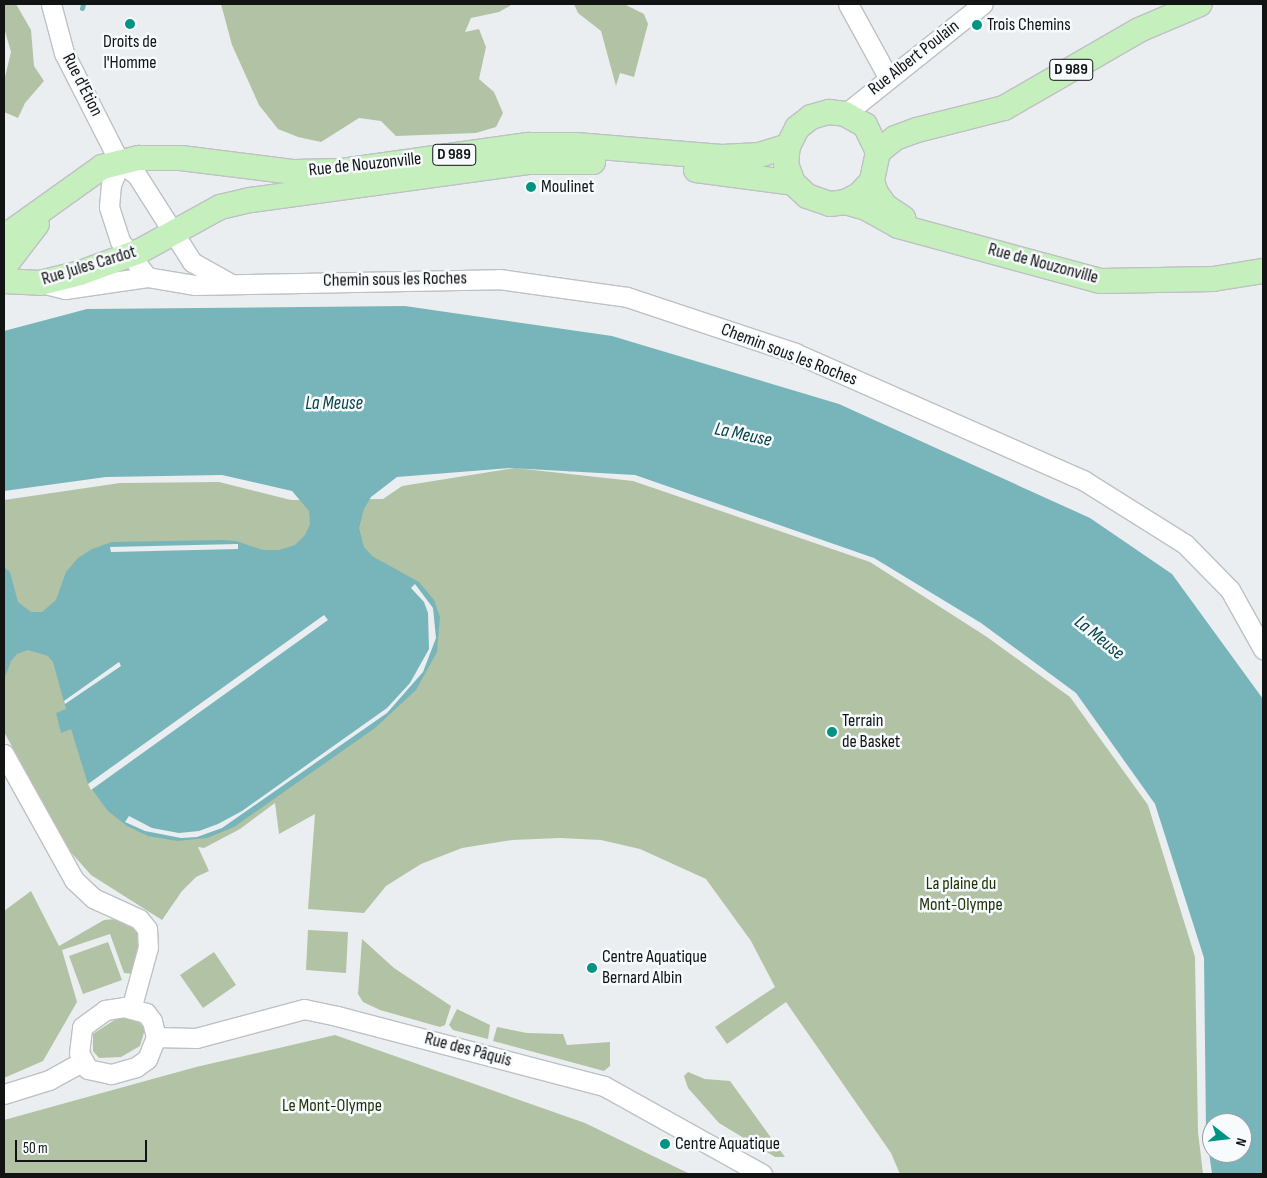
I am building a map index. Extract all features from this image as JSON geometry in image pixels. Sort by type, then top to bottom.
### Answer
[{"type":"main road","name":"D 989","points":[[855,119],[938,124],[963,121],[1004,108],[1139,30],[1200,4]]},
{"type":"main road","points":[[793,183],[786,164],[788,146],[797,128],[811,117],[829,112],[855,119],[878,152],[872,181],[859,195],[845,202]]},
{"type":"main road","name":"D 989","points":[[878,152],[895,138],[938,124]]},
{"type":"main road","name":"Rue de Nouzonville","points":[[120,163],[139,158],[181,158],[294,172],[342,171],[528,145],[576,145],[722,157],[759,155],[788,146]]},
{"type":"main road","name":"Rue de Nouzonville","points":[[171,233],[220,207],[251,200],[529,162],[652,166],[755,175],[793,183],[817,202],[845,202],[866,208],[898,226],[943,236],[1101,281],[1213,279],[1263,271]]},
{"type":"main road","name":"D 989","points":[[4,267],[62,193],[102,167],[120,163]]},
{"type":"main road","name":"Rue de Nouzonville","points":[[872,181],[885,206],[901,217],[943,236]]},
{"type":"main road","points":[[4,238],[62,193]]},
{"type":"main road","name":"Rue Jules Cardot","points":[[4,281],[40,283],[129,254],[171,233]]},
{"type":"main road","name":"D 989","points":[[4,298],[40,283]]},
{"type":"street","name":"Rue d'Etion","points":[[51,4],[64,53],[120,163]]},
{"type":"street","points":[[848,4],[888,77]]},
{"type":"street","name":"Rue Albert Poulain","points":[[855,119],[888,77],[983,4]]},
{"type":"street","name":"Chemin sous les Roches","points":[[120,163],[136,174],[171,233],[192,262],[228,282]]},
{"type":"street","points":[[120,163],[111,184],[109,207],[120,241],[147,277]]},
{"type":"street","name":"Chemin sous les Roches","points":[[40,283],[65,290],[147,277],[195,285],[228,282],[500,279],[627,297],[795,353],[1084,480],[1178,539],[1230,590],[1263,649]]},
{"type":"street","points":[[4,754],[74,880],[93,898],[124,910],[139,919],[147,929],[148,947],[131,1009]]},
{"type":"street","points":[[131,1009],[146,1013],[156,1030],[156,1037],[147,1059],[124,1072],[96,1073],[82,1062],[80,1034],[88,1019],[105,1010],[131,1009]]},
{"type":"street","name":"Rue des Pâquis","points":[[156,1037],[196,1038],[304,1009],[337,1016],[604,1086],[762,1174]]},
{"type":"street","points":[[4,1094],[49,1080],[82,1062]]},
{"type":"green space","points":[[4,4],[16,4],[31,30],[34,66],[44,81],[25,103],[18,118],[4,112],[4,81],[11,52],[4,28]]},
{"type":"green space","points":[[221,4],[513,4],[499,12],[471,18],[465,32],[479,29],[486,47],[479,79],[494,92],[503,113],[496,127],[476,133],[396,136],[381,121],[359,118],[321,142],[298,137],[278,129],[259,105],[232,45]]},
{"type":"green space","points":[[574,4],[624,4],[644,14],[648,24],[634,77],[620,73],[616,86],[601,31],[578,13]]},
{"type":"green space","name":"La plaine du Mont-Olympe","points":[[515,468],[633,481],[870,562],[987,637],[1070,697],[1148,805],[1195,957],[1198,1132],[1203,1174],[900,1174],[891,1153],[786,1002],[727,1044],[715,1027],[775,987],[751,941],[706,879],[640,849],[601,840],[560,838],[512,840],[462,848],[421,864],[386,886],[364,913],[308,909],[315,814],[279,834],[275,803],[240,829],[204,848],[198,847],[209,871],[196,877],[182,891],[162,920],[91,875],[68,849],[4,732],[4,500],[120,483],[219,482],[291,500],[383,499],[402,486]]},
{"type":"green space","points":[[31,891],[59,946],[104,920],[116,919],[139,928],[144,940],[136,974],[124,973],[110,934],[62,950],[77,1002],[43,1061],[4,1078],[4,911]]},
{"type":"green space","points":[[308,930],[348,932],[346,973],[306,970]]},
{"type":"green space","points":[[362,939],[394,968],[451,1006],[445,1025],[440,1027],[380,1010],[363,1002],[358,994]]},
{"type":"green space","points":[[108,942],[122,980],[83,994],[69,956]]},
{"type":"green space","points":[[214,952],[236,985],[203,1008],[180,975]]},
{"type":"green space","points":[[457,1009],[490,1025],[488,1039],[453,1030],[449,1025]]},
{"type":"green space","points":[[135,1018],[145,1029],[140,1046],[121,1057],[99,1058],[93,1051],[93,1034],[116,1019]]},
{"type":"green space","points":[[497,1027],[527,1033],[563,1034],[567,1045],[610,1042],[610,1066],[604,1071],[493,1041]]},
{"type":"green space","name":"Le Mont-Olympe","points":[[335,1035],[585,1123],[690,1174],[4,1174],[4,1120],[196,1067]]},
{"type":"green space","points":[[688,1072],[705,1079],[730,1081],[785,1157],[775,1157],[719,1123],[688,1088],[684,1076]]},
{"type":"water","name":"La Meuse","points":[[405,306],[612,336],[839,404],[1090,518],[1172,574],[1263,699],[1263,1174],[1212,1174],[1210,1163],[1252,1163],[1252,1113],[1206,1113],[1204,958],[1155,804],[1076,693],[981,623],[874,558],[635,475],[510,468],[397,477],[371,497],[364,509],[359,528],[364,547],[372,556],[419,582],[434,600],[440,617],[437,652],[416,690],[375,728],[234,827],[207,838],[177,841],[148,836],[127,826],[108,811],[88,784],[71,729],[61,733],[56,713],[66,709],[53,662],[48,656],[28,650],[17,654],[11,661],[4,680],[4,567],[10,572],[18,602],[31,612],[42,612],[56,600],[66,572],[78,558],[92,549],[112,542],[222,540],[236,541],[263,550],[279,550],[295,545],[305,535],[310,524],[309,511],[292,491],[222,475],[106,477],[4,491],[4,331],[87,309]]},
{"type":"pier","points":[[238,544],[238,549],[111,552],[110,547]]},
{"type":"pier","points":[[415,584],[433,608],[436,638],[423,672],[387,713],[222,828],[197,837],[181,838],[145,831],[125,822],[129,816],[152,828],[179,833],[199,831],[218,824],[242,811],[387,708],[410,683],[429,649],[428,613],[424,602],[411,588]]},
{"type":"pier","points":[[324,615],[328,620],[91,790],[88,784]]},
{"type":"pier","points":[[119,662],[121,666],[65,704],[64,701]]},
{"type":"waterway","points":[[82,8],[83,4]]},
{"type":"place","name":"Droits de l'Homme","points":[[130,24]]},
{"type":"place","name":"Trois Chemins","points":[[977,25]]},
{"type":"place","name":"Moulinet","points":[[531,187]]},
{"type":"place","name":"Terrain de Basket","points":[[832,732]]},
{"type":"place","name":"Centre Aquatique Bernard Albin","points":[[592,968]]},
{"type":"place","name":"Centre Aquatique","points":[[665,1144]]}]
